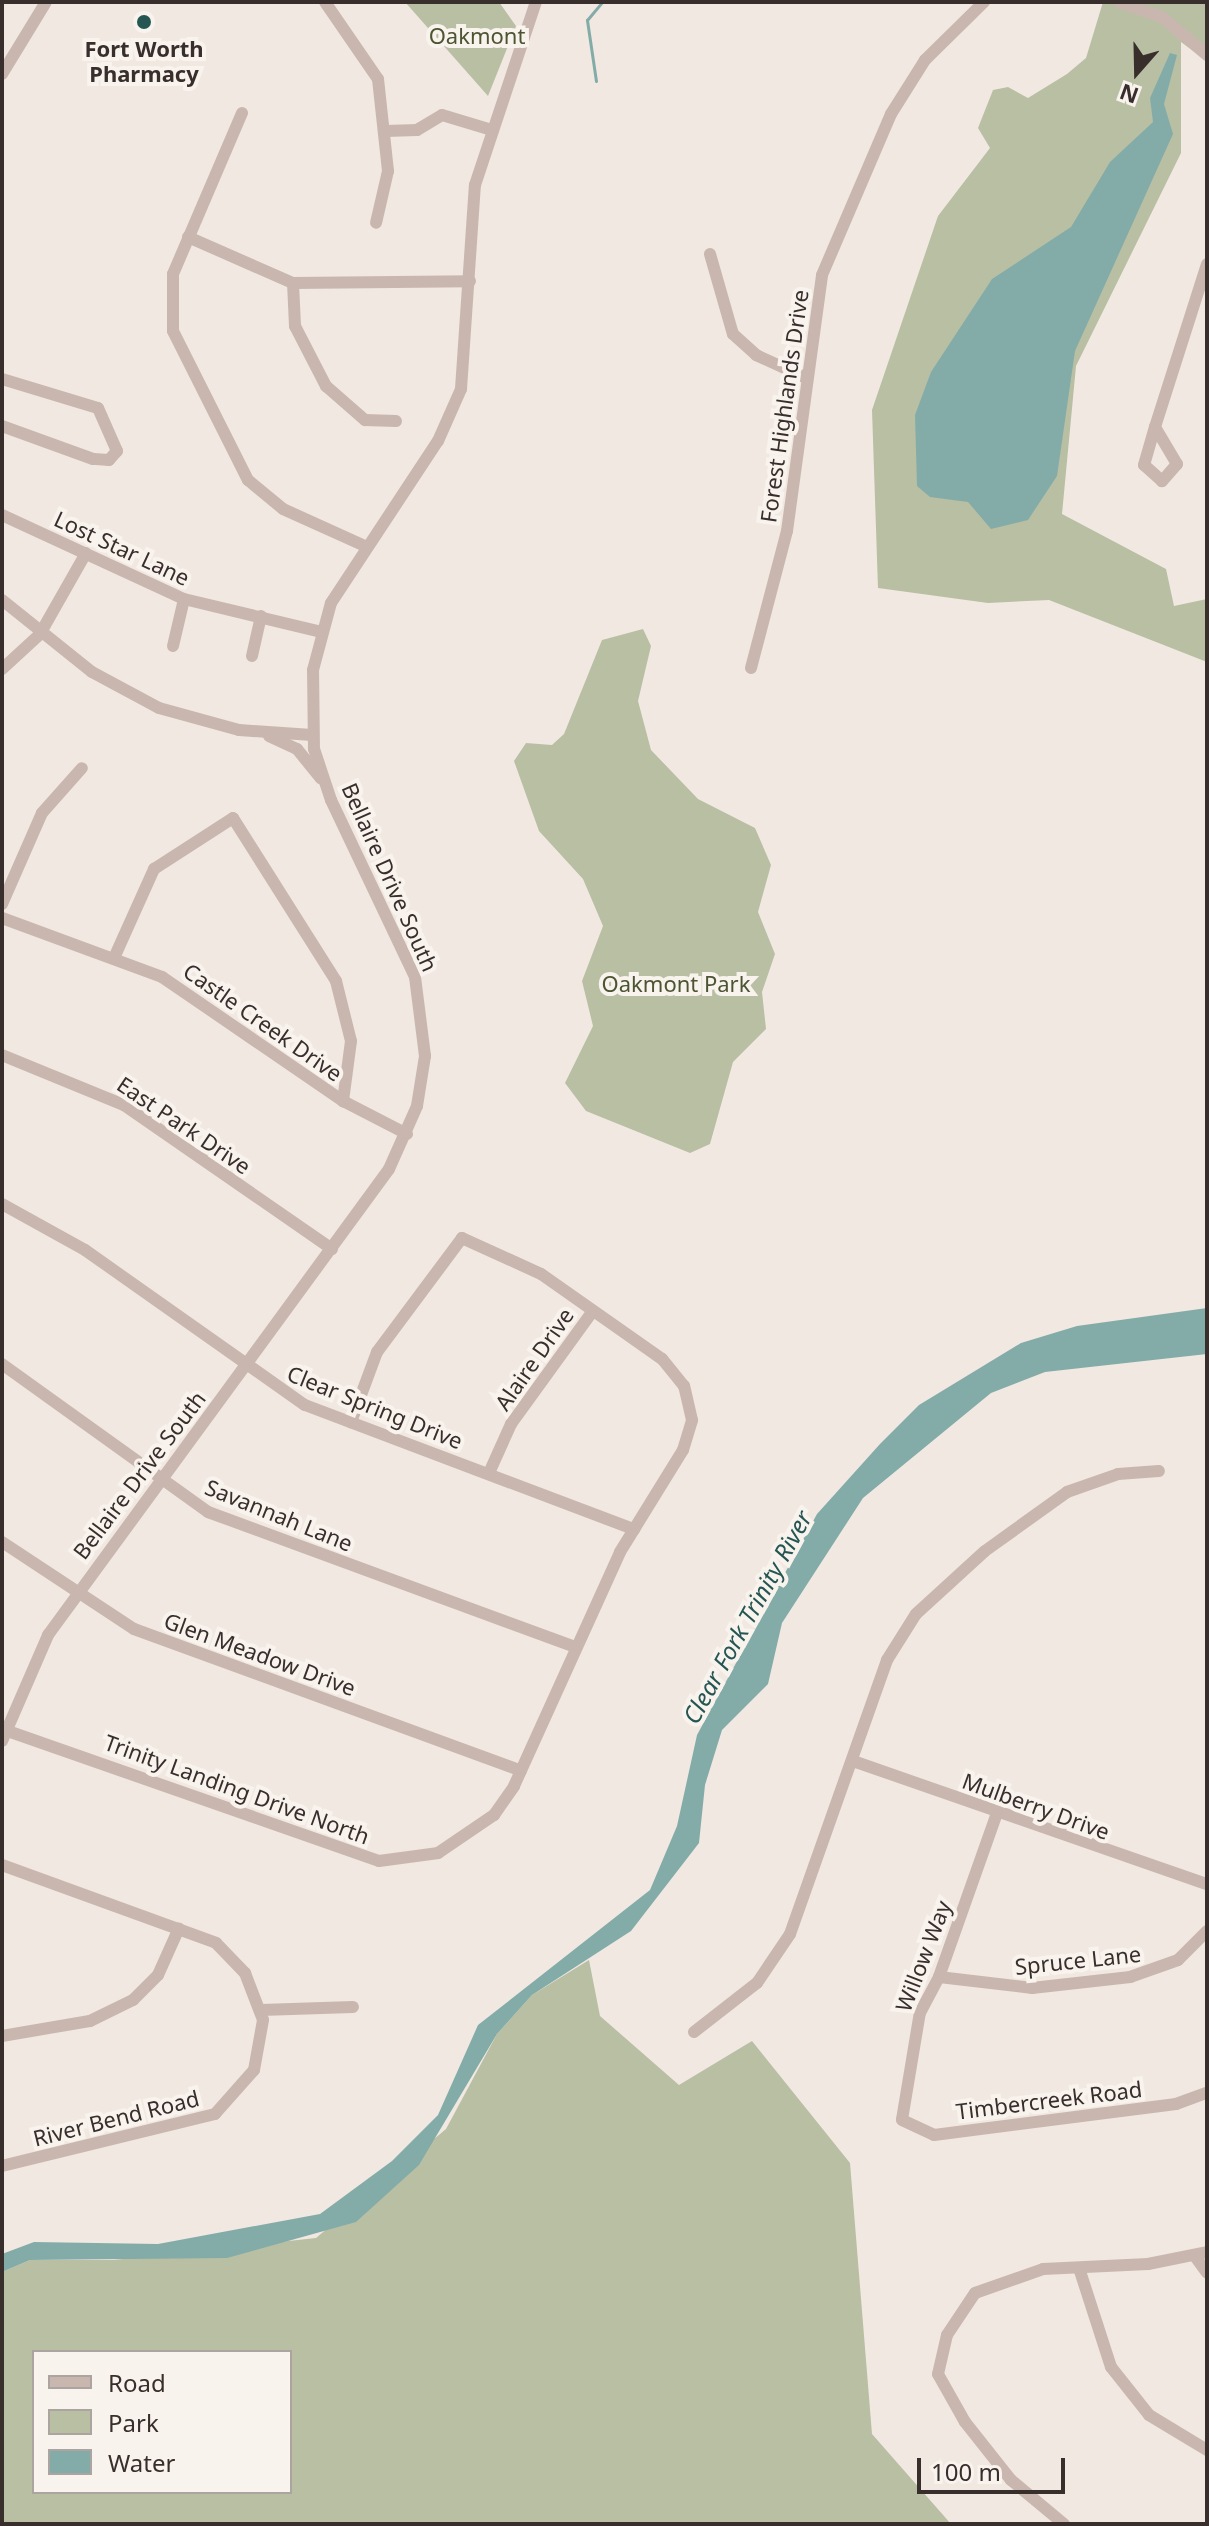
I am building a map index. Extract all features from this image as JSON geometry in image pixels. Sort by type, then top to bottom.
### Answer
[{"type":"street","points":[[2,74],[46,2]]},
{"type":"street","points":[[325,2],[378,79],[388,171],[376,223]]},
{"type":"street","name":"Bellaire Drive South","points":[[3,1733],[76,1593],[332,1249],[407,1134],[423,1075],[419,991],[326,785],[312,735],[321,632],[367,547],[455,407],[469,348],[475,185],[536,2]]},
{"type":"street","name":"Forest Highlands Drive","points":[[751,668],[787,531],[804,377],[822,275],[877,142],[925,60],[984,2]]},
{"type":"street","points":[[1119,2],[1162,17],[1197,43],[1207,55]]},
{"type":"street","points":[[242,113],[188,237],[171,285],[173,331],[241,471],[283,509],[367,547]]},
{"type":"street","points":[[386,131],[417,130],[442,115],[492,130]]},
{"type":"street","points":[[188,237],[293,283],[470,281]]},
{"type":"street","points":[[710,254],[733,334],[756,355],[804,377]]},
{"type":"street","points":[[1155,427],[1207,264]]},
{"type":"street","points":[[293,283],[295,326],[326,386],[365,420],[396,421]]},
{"type":"street","points":[[2,379],[98,408],[117,451],[109,460],[93,459],[2,426]]},
{"type":"street","name":"Lost Star Lane","points":[[2,515],[184,599],[321,632]]},
{"type":"street","points":[[2,669],[40,634],[86,553]]},
{"type":"street","points":[[173,646],[184,599]]},
{"type":"street","points":[[2,600],[40,634],[159,708],[263,732],[312,735]]},
{"type":"street","points":[[252,656],[261,616]]},
{"type":"street","points":[[263,732],[297,749],[326,785]]},
{"type":"street","points":[[2,904],[42,813],[82,768]]},
{"type":"street","points":[[114,958],[154,869],[233,818],[336,981],[351,1041],[343,1101]]},
{"type":"street","name":"Castle Creek Drive","points":[[2,918],[114,958],[182,988],[343,1101],[407,1134]]},
{"type":"street","name":"East Park Drive","points":[[2,1055],[124,1105],[332,1249]]},
{"type":"street","name":"Clear Spring Drive","points":[[2,1204],[85,1250],[245,1367],[305,1405],[634,1529]]},
{"type":"street","points":[[351,1422],[377,1352],[457,1239],[466,1239],[541,1274],[592,1312]]},
{"type":"street","name":"Trinity Landing Drive North","points":[[3,1733],[345,1852],[395,1862],[438,1853],[471,1834],[504,1802],[521,1771],[572,1646],[634,1529],[683,1450],[692,1406],[662,1359],[592,1312]]},
{"type":"street","name":"Alaire Drive","points":[[489,1473],[511,1424],[592,1312]]},
{"type":"street","name":"Savannah Lane","points":[[2,1364],[161,1480],[255,1532],[572,1646]]},
{"type":"street","points":[[694,2032],[777,1959],[893,1648],[949,1581],[1067,1492],[1118,1474],[1159,1471]]},
{"type":"street","name":"Glen Meadow Drive","points":[[2,1542],[134,1629],[521,1771]]},
{"type":"street","name":"Mulberry Drive","points":[[853,1761],[1207,1884]]},
{"type":"street","name":"Willow Way","points":[[901,2117],[920,2012],[939,1977],[997,1813]]},
{"type":"street","points":[[2,1865],[179,1928],[227,1951],[261,2010],[353,2007]]},
{"type":"street","points":[[2,2036],[90,2021],[133,2000],[158,1975],[179,1928]]},
{"type":"street","name":"Spruce Lane","points":[[939,1977],[1032,1988],[1130,1977],[1178,1960],[1207,1931]]},
{"type":"street","name":"River Bend Road","points":[[2,2166],[215,2114],[254,2070],[261,2010]]},
{"type":"street","name":"Timbercreek Road","points":[[901,2117],[934,2135],[1176,2104],[1207,2093]]},
{"type":"street","points":[[1064,2524],[1011,2480],[965,2422],[938,2374],[947,2335],[975,2293],[1043,2269],[1079,2268],[1200,2253],[1207,2273]]},
{"type":"street","points":[[1079,2268],[1111,2367],[1149,2415],[1207,2450]]},
{"type":"green space","name":"Oakmont","points":[[405,2],[499,2],[516,26],[488,96]]},
{"type":"green space","points":[[1103,2],[1207,2],[1207,61],[1181,42],[1181,153],[1076,366],[1062,514],[1166,569],[1174,606],[1207,599],[1207,662],[1049,600],[988,603],[878,588],[872,410],[938,216],[990,148],[978,128],[993,90],[1008,87],[1028,98],[1067,74],[1086,58]]},
{"type":"green space","name":"Oakmont Park","points":[[643,629],[651,646],[638,701],[651,750],[698,799],[755,828],[771,865],[758,912],[775,954],[762,992],[766,1029],[733,1062],[710,1144],[690,1153],[586,1111],[565,1083],[593,1026],[582,981],[603,926],[583,879],[539,831],[514,761],[526,743],[552,745],[564,734],[602,640]]},
{"type":"green space","points":[[589,1960],[600,2016],[679,2085],[752,2041],[850,2163],[872,2434],[951,2524],[2,2524],[2,2272],[30,2260],[114,2260],[316,2238],[446,2129],[497,2034],[532,1995]]},
{"type":"water","points":[[1170,53],[1177,55],[1164,104],[1173,134],[1075,351],[1057,476],[1028,520],[991,529],[968,502],[930,497],[917,486],[915,415],[931,372],[992,279],[1071,227],[1110,162],[1153,122],[1150,98]]},
{"type":"water","points":[[1207,1308],[1207,1354],[1045,1372],[991,1393],[863,1498],[782,1623],[768,1684],[722,1730],[705,1785],[699,1843],[631,1931],[532,1995],[497,2034],[419,2165],[356,2222],[227,2258],[30,2260],[2,2272],[2,2254],[34,2242],[158,2244],[320,2214],[392,2161],[438,2115],[478,2025],[650,1890],[677,1826],[697,1735],[817,1514],[880,1444],[919,1405],[1021,1343],[1077,1326]]},
{"type":"waterway","points":[[596,81],[587,20],[602,2]]},
{"type":"place","name":"Fort Worth Pharmacy","points":[[144,22]]},
{"type":"water label","name":"Clear Fork Trinity River","points":[[747,1617]]}]
